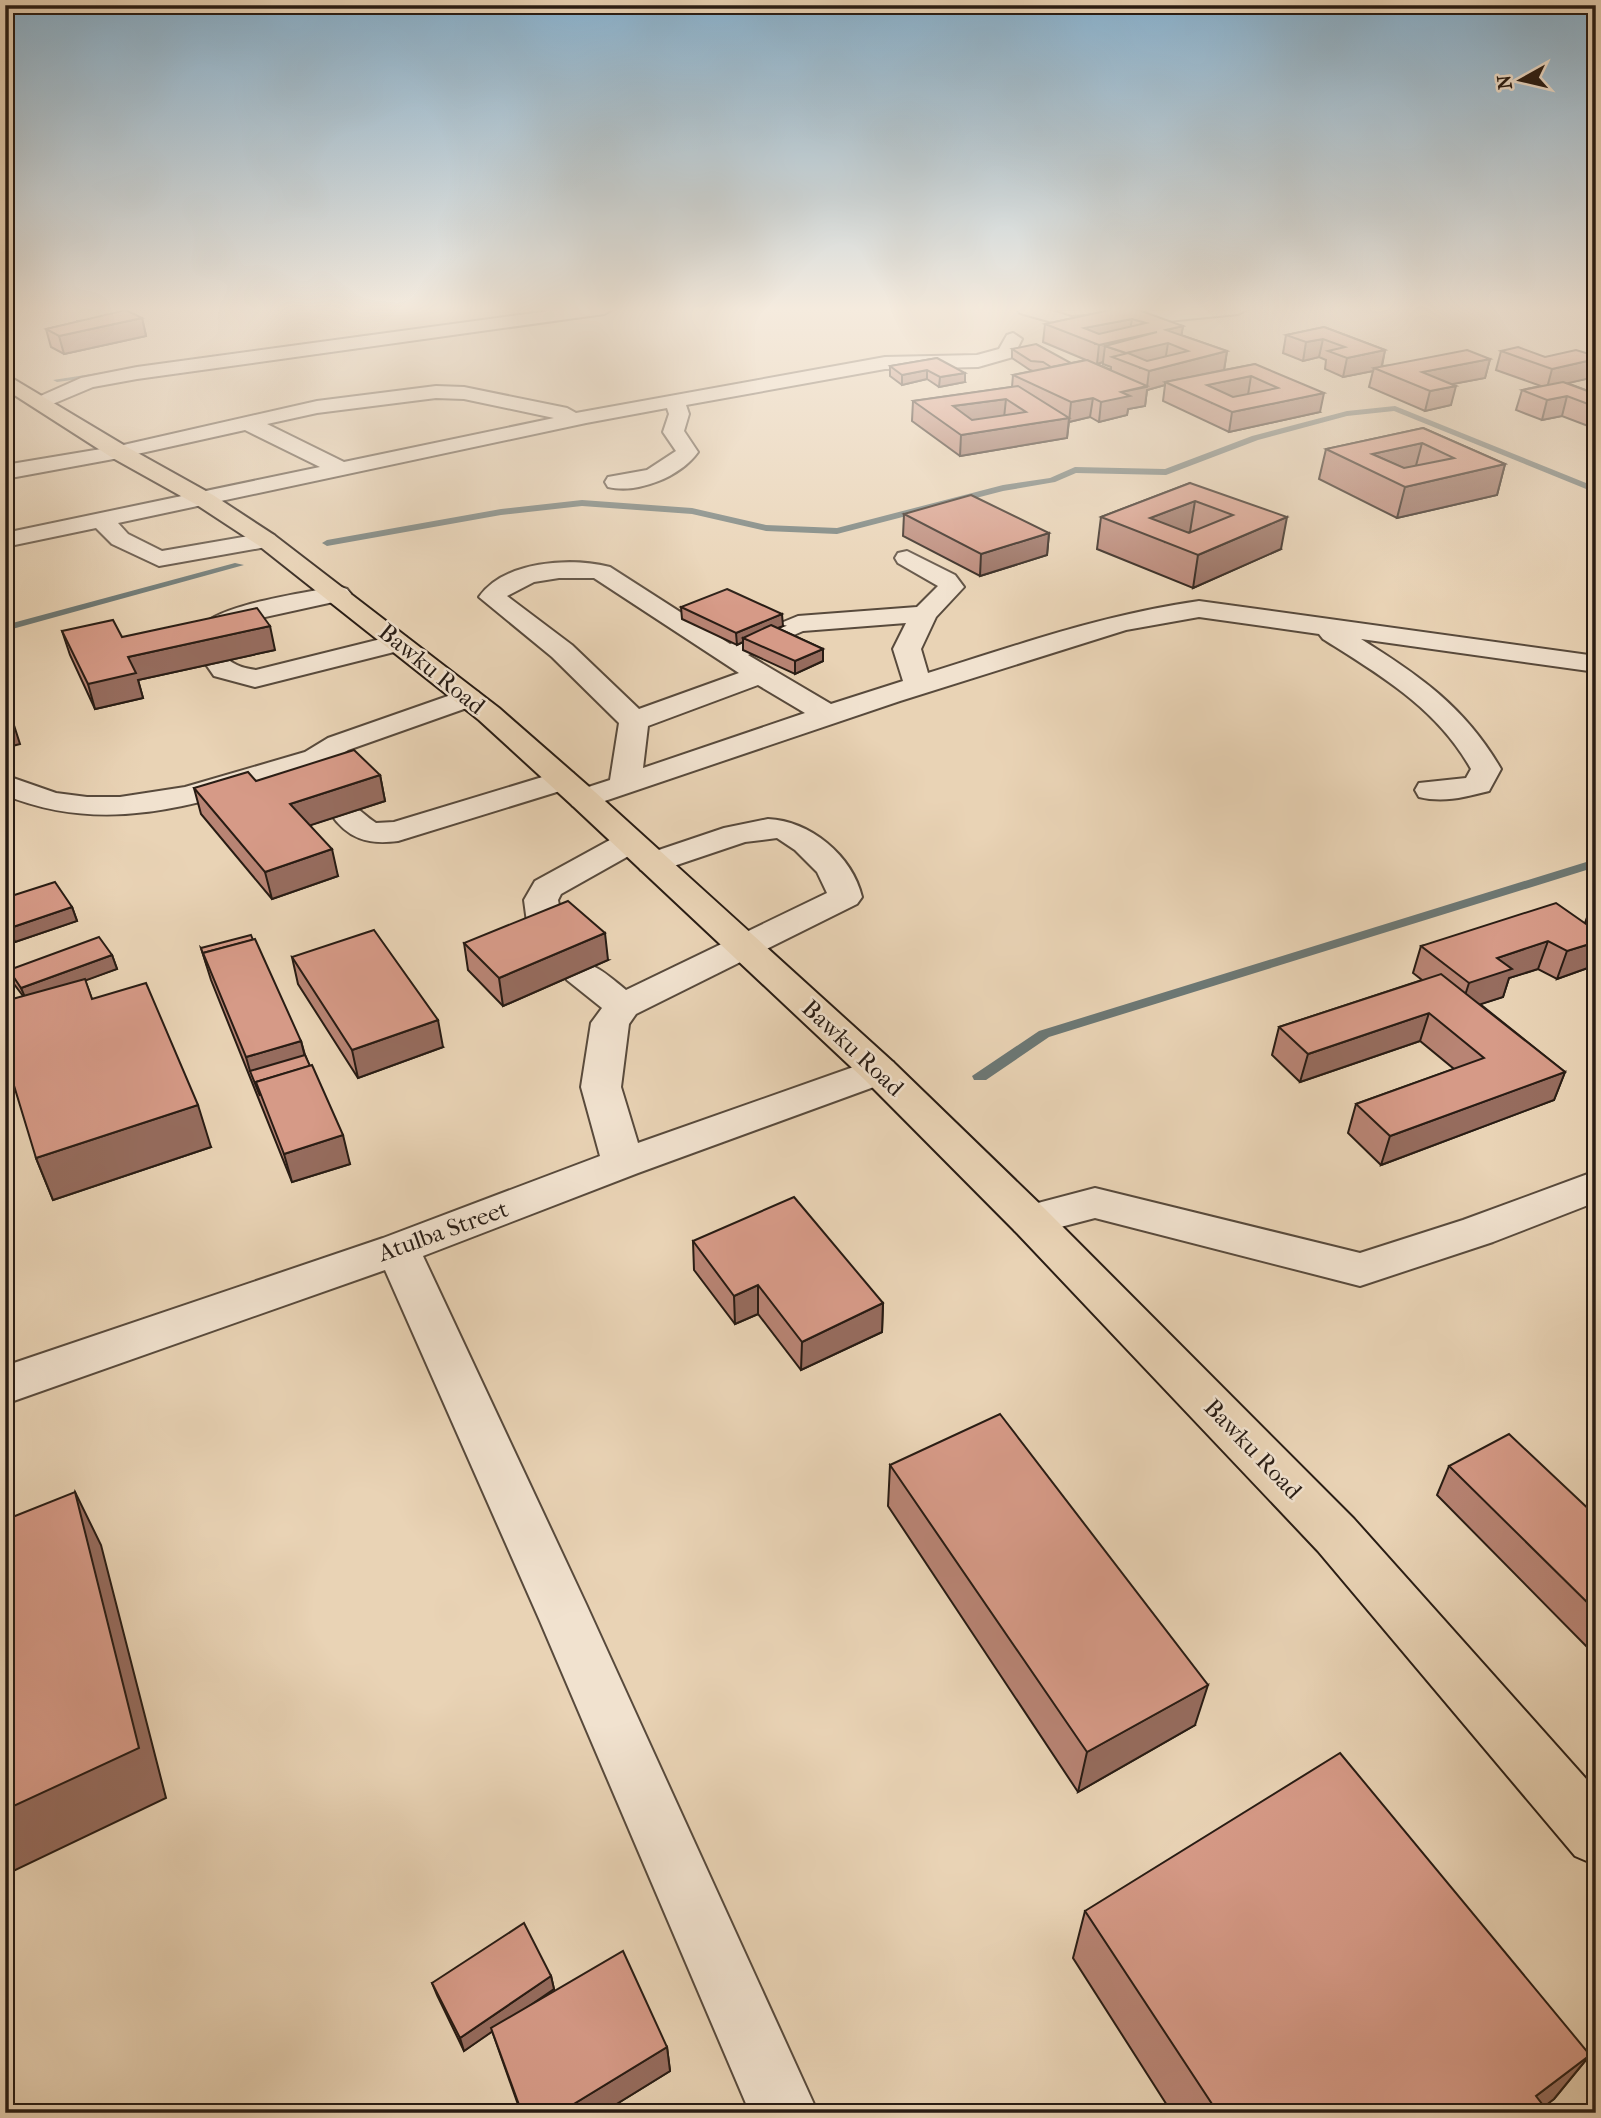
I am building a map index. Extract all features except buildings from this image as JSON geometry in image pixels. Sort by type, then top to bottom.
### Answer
[{"type":"highway","name":"Bawku Road","points":[[52,408],[119,452],[205,500],[266,540],[468,698],[573,789],[879,1071],[1030,1220],[1336,1535],[1596,1835]]},
{"type":"street","points":[[5,472],[119,452],[313,408]]},
{"type":"street","points":[[539,408],[586,417]]},
{"type":"street","points":[[5,540],[636,408]]},
{"type":"street","points":[[616,482],[648,479],[658,475],[676,464],[687,452],[673,432],[679,414],[677,408]]},
{"type":"street","points":[[248,423],[340,468]]},
{"type":"street","points":[[5,484],[31,468]]},
{"type":"street","points":[[100,519],[120,539],[159,559],[266,540]]},
{"type":"street","points":[[907,558],[946,580],[951,587],[924,614],[907,649],[918,685]]},
{"type":"street","points":[[634,720],[562,651],[492,597],[497,589],[531,575],[582,570],[601,572],[760,675],[829,715]]},
{"type":"street","points":[[338,594],[235,616],[203,636],[224,670],[255,679],[397,643]]},
{"type":"street","points":[[346,813],[360,830],[375,834],[398,831],[573,789],[625,785],[918,685],[1126,621],[1165,612],[1199,608],[1596,664]]},
{"type":"street","points":[[728,654],[798,624],[924,614]]},
{"type":"street","points":[[1322,626],[1426,694],[1456,723],[1478,751],[1486,769],[1478,784],[1455,790],[1430,790]]},
{"type":"street","points":[[634,720],[760,675]]},
{"type":"street","points":[[13,787],[53,802],[98,806],[155,801],[319,773],[338,744],[468,698]]},
{"type":"street","points":[[625,785],[634,720]]},
{"type":"street","points":[[547,937],[541,900],[547,888],[642,852],[778,828],[802,838],[831,866],[842,883],[845,897],[623,1006],[610,1023],[601,1087],[623,1163]]},
{"type":"street","points":[[580,972],[623,1006]]},
{"type":"street","name":"Atulba Street","points":[[5,1385],[398,1249],[623,1163],[879,1071]]},
{"type":"street","points":[[1030,1220],[1095,1203],[1360,1270],[1478,1231],[1596,1186]]},
{"type":"street","points":[[398,1249],[567,1621],[784,2113]]},
{"type":"waterway","points":[[327,543],[501,512],[582,503],[692,511],[766,528],[837,531],[1003,488],[1052,480],[1075,470],[1166,472],[1255,438],[1347,414],[1395,408],[1596,490]]},
{"type":"waterway","points":[[5,628],[239,565]]},
{"type":"waterway","points":[[980,1076],[1044,1034],[1596,863]]}]
